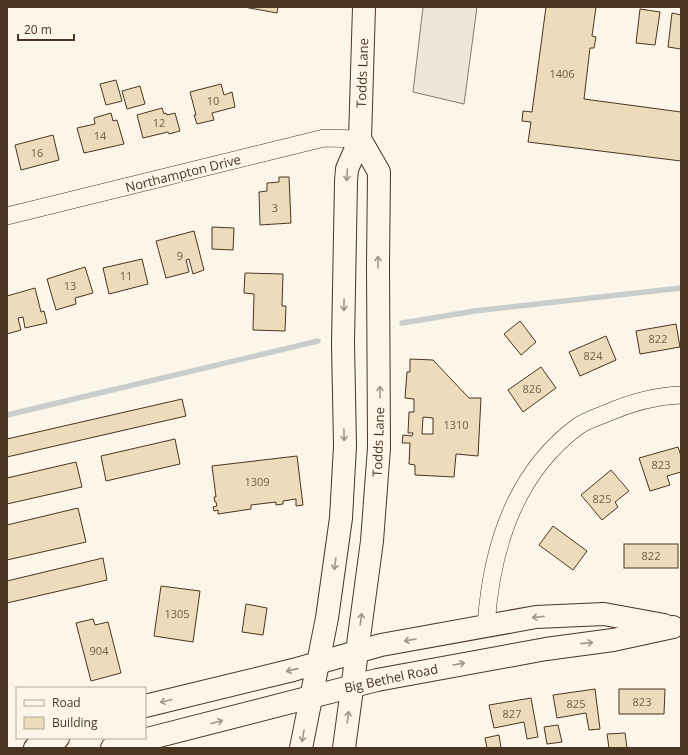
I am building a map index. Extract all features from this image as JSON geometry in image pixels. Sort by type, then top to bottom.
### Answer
[{"type":"main road","name":"Todds Lane","points":[[301,748],[327,618],[341,518],[345,446],[343,344],[347,169],[360,139],[364,7]]},
{"type":"main road","name":"Todds Lane","points":[[344,748],[372,541],[378,467],[380,413],[378,312],[379,172],[360,139]]},
{"type":"main road","name":"Big Bethel Road","points":[[146,706],[357,652],[536,617],[604,614],[677,627]]},
{"type":"main road","name":"Big Bethel Road","points":[[112,748],[310,698],[352,685],[520,653],[613,640],[677,627]]},
{"type":"main road","points":[[44,744],[61,748]]},
{"type":"street","name":"Northampton Drive","points":[[7,216],[324,138],[360,139]]},
{"type":"street","points":[[486,626],[488,596],[497,553],[510,513],[528,480],[552,450],[578,426],[623,406],[668,395],[681,395]]},
{"type":"shaded area","points":[[423,7],[477,7],[464,104],[413,92]]},
{"type":"building","points":[[244,7],[278,7],[277,13]]},
{"type":"building","points":[[546,7],[596,7],[592,36],[596,37],[594,48],[590,48],[584,99],[681,112],[681,161],[528,142],[531,122],[522,121],[523,111],[532,112]]},
{"type":"building","points":[[640,9],[660,12],[655,45],[636,43]]},
{"type":"building","points":[[672,13],[681,15],[681,49],[668,47]]},
{"type":"building","points":[[116,80],[122,101],[106,105],[100,84]]},
{"type":"building","points":[[221,84],[224,95],[232,92],[235,107],[212,113],[214,120],[197,124],[190,92]]},
{"type":"building","points":[[140,86],[145,104],[127,109],[122,91]]},
{"type":"building","points":[[162,108],[164,114],[166,113],[167,115],[175,113],[180,131],[169,134],[168,132],[143,138],[137,115]]},
{"type":"building","points":[[111,113],[113,121],[117,120],[124,144],[84,153],[77,128],[95,124],[94,118]]},
{"type":"building","points":[[53,135],[59,160],[21,170],[15,145]]},
{"type":"building","points":[[279,177],[289,177],[291,223],[260,225],[259,192],[267,191],[267,183],[279,182]]},
{"type":"building","points":[[212,227],[234,228],[233,250],[212,249]]},
{"type":"building","points":[[194,231],[204,270],[193,274],[189,259],[186,260],[189,272],[166,278],[156,241]]},
{"type":"building","points":[[142,259],[148,284],[109,294],[103,268]]},
{"type":"building","points":[[85,267],[93,293],[75,298],[76,304],[56,310],[47,279]]},
{"type":"building","points":[[245,273],[283,274],[282,306],[286,306],[285,331],[253,330],[254,294],[244,293]]},
{"type":"building","points":[[35,288],[41,312],[44,311],[47,323],[25,328],[23,317],[18,318],[21,330],[7,334],[7,296]]},
{"type":"building","points":[[520,321],[536,342],[521,355],[504,334]]},
{"type":"building","points":[[676,324],[680,347],[640,354],[636,331]]},
{"type":"building","points":[[606,336],[616,360],[580,376],[569,352]]},
{"type":"building","points":[[410,359],[433,360],[469,398],[481,398],[478,456],[456,454],[454,477],[415,475],[415,465],[409,464],[410,443],[402,443],[403,435],[412,436],[413,433],[408,433],[409,412],[414,412],[414,399],[405,398],[407,372],[410,372]],"holes":[[[423,417],[433,418],[433,434],[422,434]]]},
{"type":"building","points":[[541,367],[556,388],[523,412],[508,390]]},
{"type":"building","points":[[182,399],[186,416],[7,457],[7,439]]},
{"type":"building","points":[[175,439],[180,464],[106,481],[101,456]]},
{"type":"building","points":[[678,447],[681,456],[681,472],[667,476],[670,485],[650,491],[639,458]]},
{"type":"building","points":[[297,456],[303,505],[296,506],[296,499],[283,501],[283,504],[276,505],[276,502],[251,505],[251,509],[218,514],[218,510],[214,511],[213,507],[217,506],[214,497],[216,497],[212,466]]},
{"type":"building","points":[[76,462],[82,487],[7,504],[7,478]]},
{"type":"building","points":[[611,470],[629,491],[615,502],[618,507],[602,520],[581,495]]},
{"type":"building","points":[[78,508],[86,542],[7,560],[7,525]]},
{"type":"building","points":[[553,526],[587,551],[573,570],[539,545]]},
{"type":"building","points":[[624,544],[678,544],[678,568],[624,568]]},
{"type":"building","points":[[103,558],[107,580],[7,603],[7,581]]},
{"type":"building","points":[[161,586],[200,591],[193,642],[154,636]]},
{"type":"building","points":[[246,604],[267,608],[263,635],[242,632]]},
{"type":"building","points":[[93,619],[95,625],[108,622],[121,673],[91,681],[76,623]]},
{"type":"building","points":[[595,689],[600,729],[589,730],[586,713],[557,718],[553,695]]},
{"type":"building","points":[[619,689],[665,689],[664,714],[619,714]]},
{"type":"building","points":[[531,698],[538,737],[527,739],[524,722],[494,728],[489,705]]},
{"type":"building","points":[[558,725],[562,742],[547,744],[544,727]]},
{"type":"building","points":[[625,733],[627,748],[609,748],[607,734]]},
{"type":"building","points":[[499,735],[501,748],[487,748],[485,738]]},
{"type":"waterway","points":[[402,323],[475,311],[681,288]]},
{"type":"waterway","points":[[7,415],[318,341]]}]
